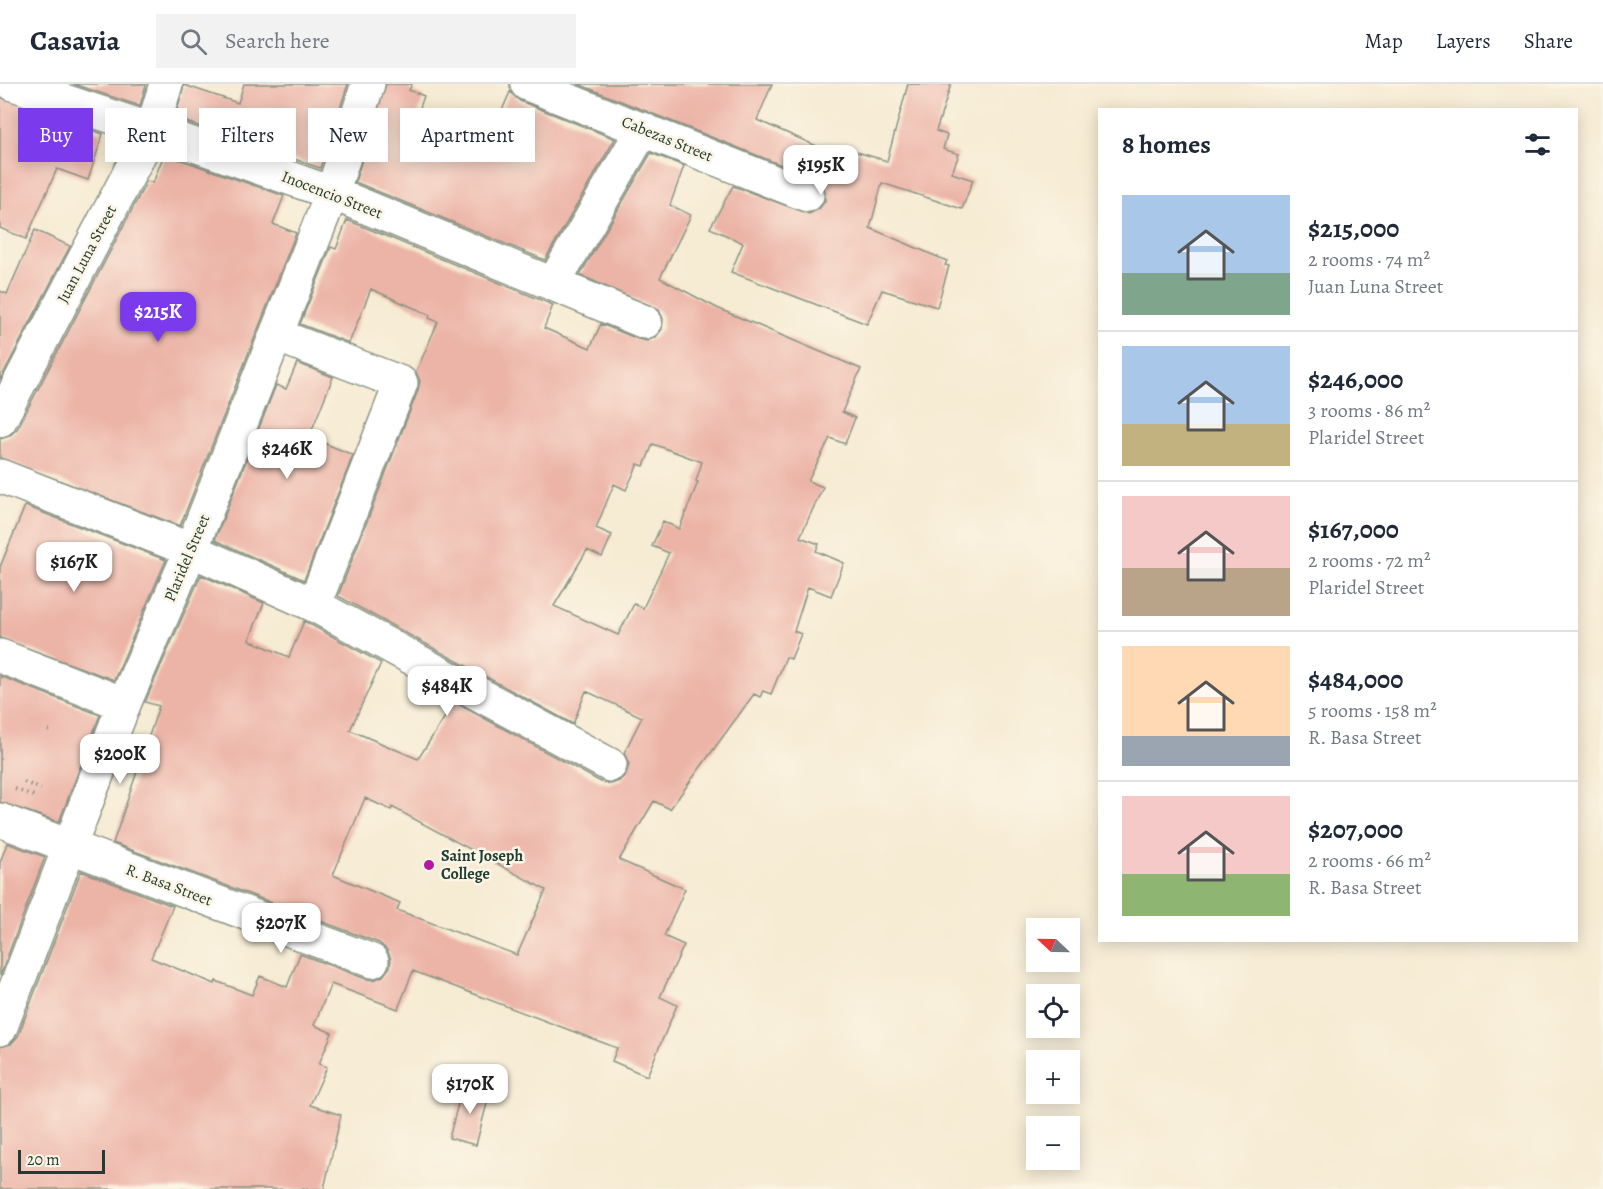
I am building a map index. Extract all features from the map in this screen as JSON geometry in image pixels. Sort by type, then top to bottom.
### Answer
[{"type":"street","name":"Inocencio Street","points":[[13,84],[105,114]]},
{"type":"street","name":"Juan Luna Street","points":[[159,108],[166,84]]},
{"type":"street","name":"Plaridel Street","points":[[0,1029],[124,704],[191,550],[332,193],[368,84]]},
{"type":"street","name":"Cabezas Street","points":[[527,84],[807,195]]},
{"type":"street","points":[[553,284],[643,129]]},
{"type":"street","name":"Inocencio Street","points":[[187,142],[332,193],[645,322]]},
{"type":"street","name":"Juan Luna Street","points":[[0,420],[135,162]]},
{"type":"street","points":[[276,335],[401,383],[314,604]]},
{"type":"street","points":[[0,476],[191,550],[314,604],[610,765]]},
{"type":"street","points":[[0,656],[124,704]]},
{"type":"street","name":"R. Basa Street","points":[[0,820],[372,961]]},
{"type":"path","points":[[24,782],[41,789]]},
{"type":"path","points":[[15,789],[36,797]]},
{"type":"building","points":[[73,84],[146,84],[140,106]]},
{"type":"building","points":[[244,84],[348,84],[340,108],[308,108],[308,162],[322,162],[320,168],[296,160],[296,108],[199,108],[199,126],[187,122],[187,108],[178,108],[184,85],[238,103]]},
{"type":"building","points":[[386,84],[412,84],[409,90],[424,96],[420,108],[400,108],[400,162],[535,162],[535,108],[503,108],[510,92],[520,101],[615,139],[545,260],[355,182],[361,162],[388,162],[388,108],[378,108]]},
{"type":"building","points":[[578,84],[772,84],[757,120],[844,158],[847,149],[887,161],[908,84],[951,84],[936,131],[947,135],[943,149],[959,154],[952,173],[973,180],[962,209],[882,183],[870,228],[947,261],[945,265],[949,266],[937,307],[882,290],[867,324],[731,272],[743,243],[710,228],[733,186],[809,214],[819,209],[825,201],[825,192],[821,183],[814,178]]},
{"type":"building","points":[[0,97],[31,108],[18,108],[18,162],[93,162],[93,130],[103,134],[88,180],[57,169],[26,239],[0,228]]},
{"type":"building","points":[[651,153],[684,166],[670,205],[691,215],[660,278],[717,308],[861,369],[842,412],[855,418],[845,444],[830,438],[808,481],[823,487],[800,537],[819,544],[816,551],[844,563],[831,596],[808,587],[794,631],[801,634],[791,659],[786,657],[771,694],[763,691],[760,697],[754,694],[670,809],[654,801],[619,860],[685,889],[664,936],[684,945],[660,997],[677,1005],[647,1076],[612,1061],[617,1048],[413,971],[398,1009],[331,984],[314,1025],[332,1033],[319,1064],[327,1067],[310,1105],[341,1115],[324,1189],[0,1189],[0,1047],[11,1044],[18,1036],[81,871],[173,906],[151,958],[215,984],[216,981],[252,995],[260,976],[287,987],[300,954],[366,979],[374,980],[383,976],[390,967],[391,959],[387,950],[379,943],[113,843],[159,706],[145,702],[201,575],[264,603],[249,640],[289,657],[304,621],[381,663],[350,730],[418,759],[452,706],[431,698],[434,691],[601,782],[611,784],[619,781],[626,774],[629,764],[624,753],[642,717],[586,691],[573,724],[338,596],[418,390],[420,381],[416,372],[438,322],[429,318],[430,315],[371,289],[349,343],[300,324],[331,247],[336,249],[347,220],[553,305],[544,328],[590,348],[601,324],[647,341],[656,337],[662,329],[663,319],[659,310],[580,275]],"holes":[[[653,444],[702,462],[696,481],[698,482],[679,529],[663,521],[652,546],[669,553],[643,608],[634,604],[618,635],[554,606],[587,550],[602,557],[612,535],[596,528],[614,484],[626,490],[638,464],[644,466]],[[365,798],[391,810],[392,807],[546,890],[517,955],[397,910],[400,903],[333,875]]]},
{"type":"building","points":[[161,162],[187,162],[284,196],[273,224],[296,233],[180,526],[0,458],[0,439],[9,436],[17,429],[147,181],[153,183]]},
{"type":"building","points":[[35,230],[70,246],[0,380],[0,291],[7,294]]},
{"type":"building","points":[[297,363],[333,377],[309,437],[353,455],[304,580],[215,540],[276,385],[286,389]]},
{"type":"building","points":[[25,506],[166,560],[114,680],[0,638],[0,567]]},
{"type":"building","points":[[0,676],[100,715],[59,822],[0,802]]},
{"type":"building","points":[[7,843],[45,857],[0,976],[0,863]]},
{"type":"building","points":[[463,1085],[490,1092],[476,1145],[449,1138]]},
{"type":"place","name":"Saint Joseph College","points":[[429,865]]}]
